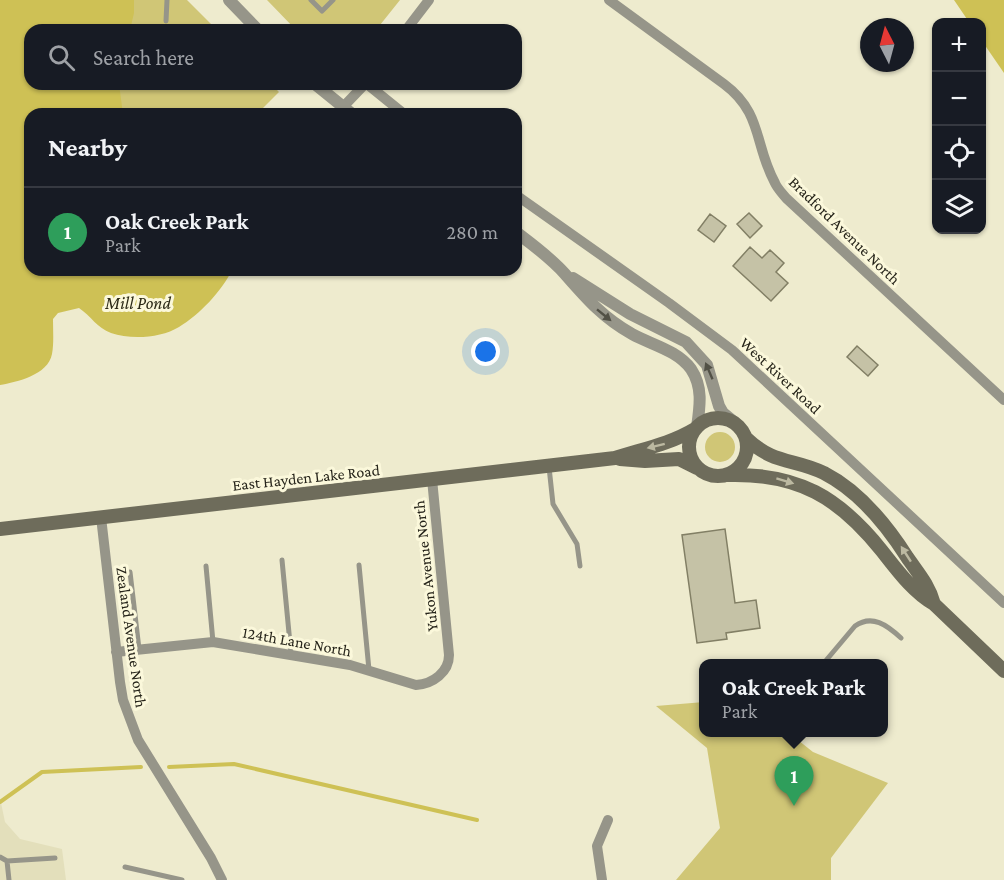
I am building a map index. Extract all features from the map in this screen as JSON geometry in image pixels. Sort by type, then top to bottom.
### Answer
[{"type":"main road","points":[[728,475],[745,459],[746,438],[742,429],[734,422],[722,418],[712,419],[696,428],[689,444],[689,453],[697,468],[710,475],[778,478],[821,495],[854,519],[916,590],[934,604],[1004,672]]},
{"type":"main road","name":"East Hayden Lake Road","points":[[0,529],[615,458],[658,446],[682,437],[696,428]]},
{"type":"main road","points":[[746,438],[756,448],[770,456],[826,474],[864,503],[899,544],[930,589],[934,604]]},
{"type":"main road","name":"East Hayden Lake Road","points":[[615,458],[645,461],[679,459],[697,468]]},
{"type":"street","points":[[229,0],[252,24]]},
{"type":"street","points":[[411,24],[429,0]]},
{"type":"street","name":"Bradford Avenue North","points":[[609,0],[740,97],[752,116],[775,183],[786,198],[1004,400]]},
{"type":"street","points":[[322,90],[343,108]]},
{"type":"street","points":[[349,108],[362,90]]},
{"type":"street","points":[[374,90],[396,108]]},
{"type":"street","name":"West River Road","points":[[522,199],[732,350],[1004,603]]},
{"type":"street","points":[[522,236],[564,273],[585,299],[603,315],[620,327],[664,348],[683,361],[690,369],[700,390],[696,428]]},
{"type":"street","points":[[564,273],[630,314],[686,342],[707,365],[719,406],[723,413],[734,422]]},
{"type":"street","name":"Yukon Avenue North","points":[[432,479],[449,651]]},
{"type":"street","name":"Zealand Avenue North","points":[[101,517],[123,700],[138,740],[212,858],[222,880]]},
{"type":"street","name":"124th Lane North","points":[[116,652],[213,642],[291,654],[369,670],[404,682],[425,684],[440,675],[447,667],[449,651]]},
{"type":"street","points":[[602,880],[597,846],[608,819]]},
{"type":"lane","points":[[166,21],[167,0]]},
{"type":"lane","points":[[311,0],[322,11],[333,0]]},
{"type":"lane","points":[[549,466],[553,504],[577,544],[580,566]]},
{"type":"lane","points":[[282,560],[291,654]]},
{"type":"lane","points":[[359,565],[369,670]]},
{"type":"lane","points":[[206,566],[213,642]]},
{"type":"lane","points":[[130,572],[139,649]]},
{"type":"lane","points":[[826,659],[862,621],[870,620],[880,623],[901,638]]},
{"type":"lane","points":[[0,857],[7,861],[55,858]]},
{"type":"lane","points":[[7,861],[9,880]]},
{"type":"lane","points":[[125,867],[182,880]]},
{"type":"shaded area","points":[[0,0],[187,0],[211,24],[24,24],[24,90],[277,90],[279,92],[263,108],[24,108],[24,276],[28,276],[0,368]]},
{"type":"shaded area","points":[[267,0],[400,0],[381,24],[290,24]]},
{"type":"shaded area","points":[[720,432],[731,436],[735,447],[731,458],[720,462],[709,458],[705,447],[709,436]]},
{"type":"shaded area","points":[[699,702],[699,737],[794,737],[813,752],[888,783],[831,858],[831,880],[676,880],[720,828],[707,748],[656,706]]},
{"type":"shaded area","points":[[0,798],[5,822],[20,839],[62,849],[66,880],[0,880]]},
{"type":"water","name":"Mill Pond","points":[[0,0],[134,0],[131,24],[24,24],[24,90],[120,90],[122,108],[24,108],[24,276],[228,276],[202,309],[187,322],[164,334],[128,337],[102,328],[79,308],[58,313],[53,319],[52,354],[45,367],[31,376],[0,385]]},
{"type":"water","points":[[954,0],[1004,0],[1004,73],[986,47],[986,18],[966,18]]},
{"type":"building","points":[[749,213],[762,226],[750,238],[737,224]]},
{"type":"building","points":[[710,214],[726,226],[714,242],[698,230]]},
{"type":"building","points":[[750,247],[762,258],[770,250],[784,263],[776,272],[788,283],[771,301],[733,266]]},
{"type":"building","points":[[857,346],[878,365],[868,376],[847,357]]},
{"type":"building","points":[[725,529],[735,603],[756,600],[760,628],[726,633],[727,639],[697,643],[682,535]]},
{"type":"waterway","points":[[169,767],[234,764],[477,820]]},
{"type":"waterway","points":[[0,802],[42,772],[141,767]]},
{"type":"place","name":"Oak Creek Park","points":[[794,806]]}]
